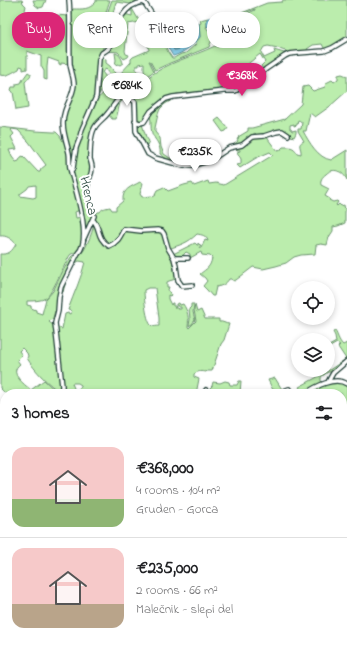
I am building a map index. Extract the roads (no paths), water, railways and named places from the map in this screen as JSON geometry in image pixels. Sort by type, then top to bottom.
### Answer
[{"type":"street","name":"Hrenca","points":[[62,389],[55,323],[61,287],[66,275],[81,251],[84,239],[83,218],[70,168],[69,155],[62,127],[65,111],[71,98],[74,84],[70,65],[69,0]]},
{"type":"street","points":[[72,171],[76,148],[82,129],[96,97],[100,56],[109,47],[119,21],[130,6],[144,2],[150,12]]},
{"type":"street","points":[[135,121],[140,123],[144,122],[151,111],[166,100],[173,97],[235,91],[252,82],[266,69],[289,54],[324,52],[347,39]]},
{"type":"street","points":[[84,239],[94,216],[90,207],[88,184],[92,171],[90,160],[94,130],[97,124],[109,113],[116,102],[124,94],[127,93],[135,102],[137,134],[148,154],[155,158],[184,166],[211,160],[229,148],[242,145],[252,137],[264,136],[282,131],[288,134]]},
{"type":"street","points":[[93,220],[100,236],[109,246],[118,240],[124,229],[162,231],[168,248],[174,258],[178,280],[182,286],[192,285]]},
{"type":"street","points":[[174,258],[188,258]]},
{"type":"street","points":[[328,382],[333,373],[347,362]]},
{"type":"street","points":[[312,389],[328,382],[341,381],[347,384]]},
{"type":"water","points":[[168,48],[188,48],[181,53],[173,56]]}]
